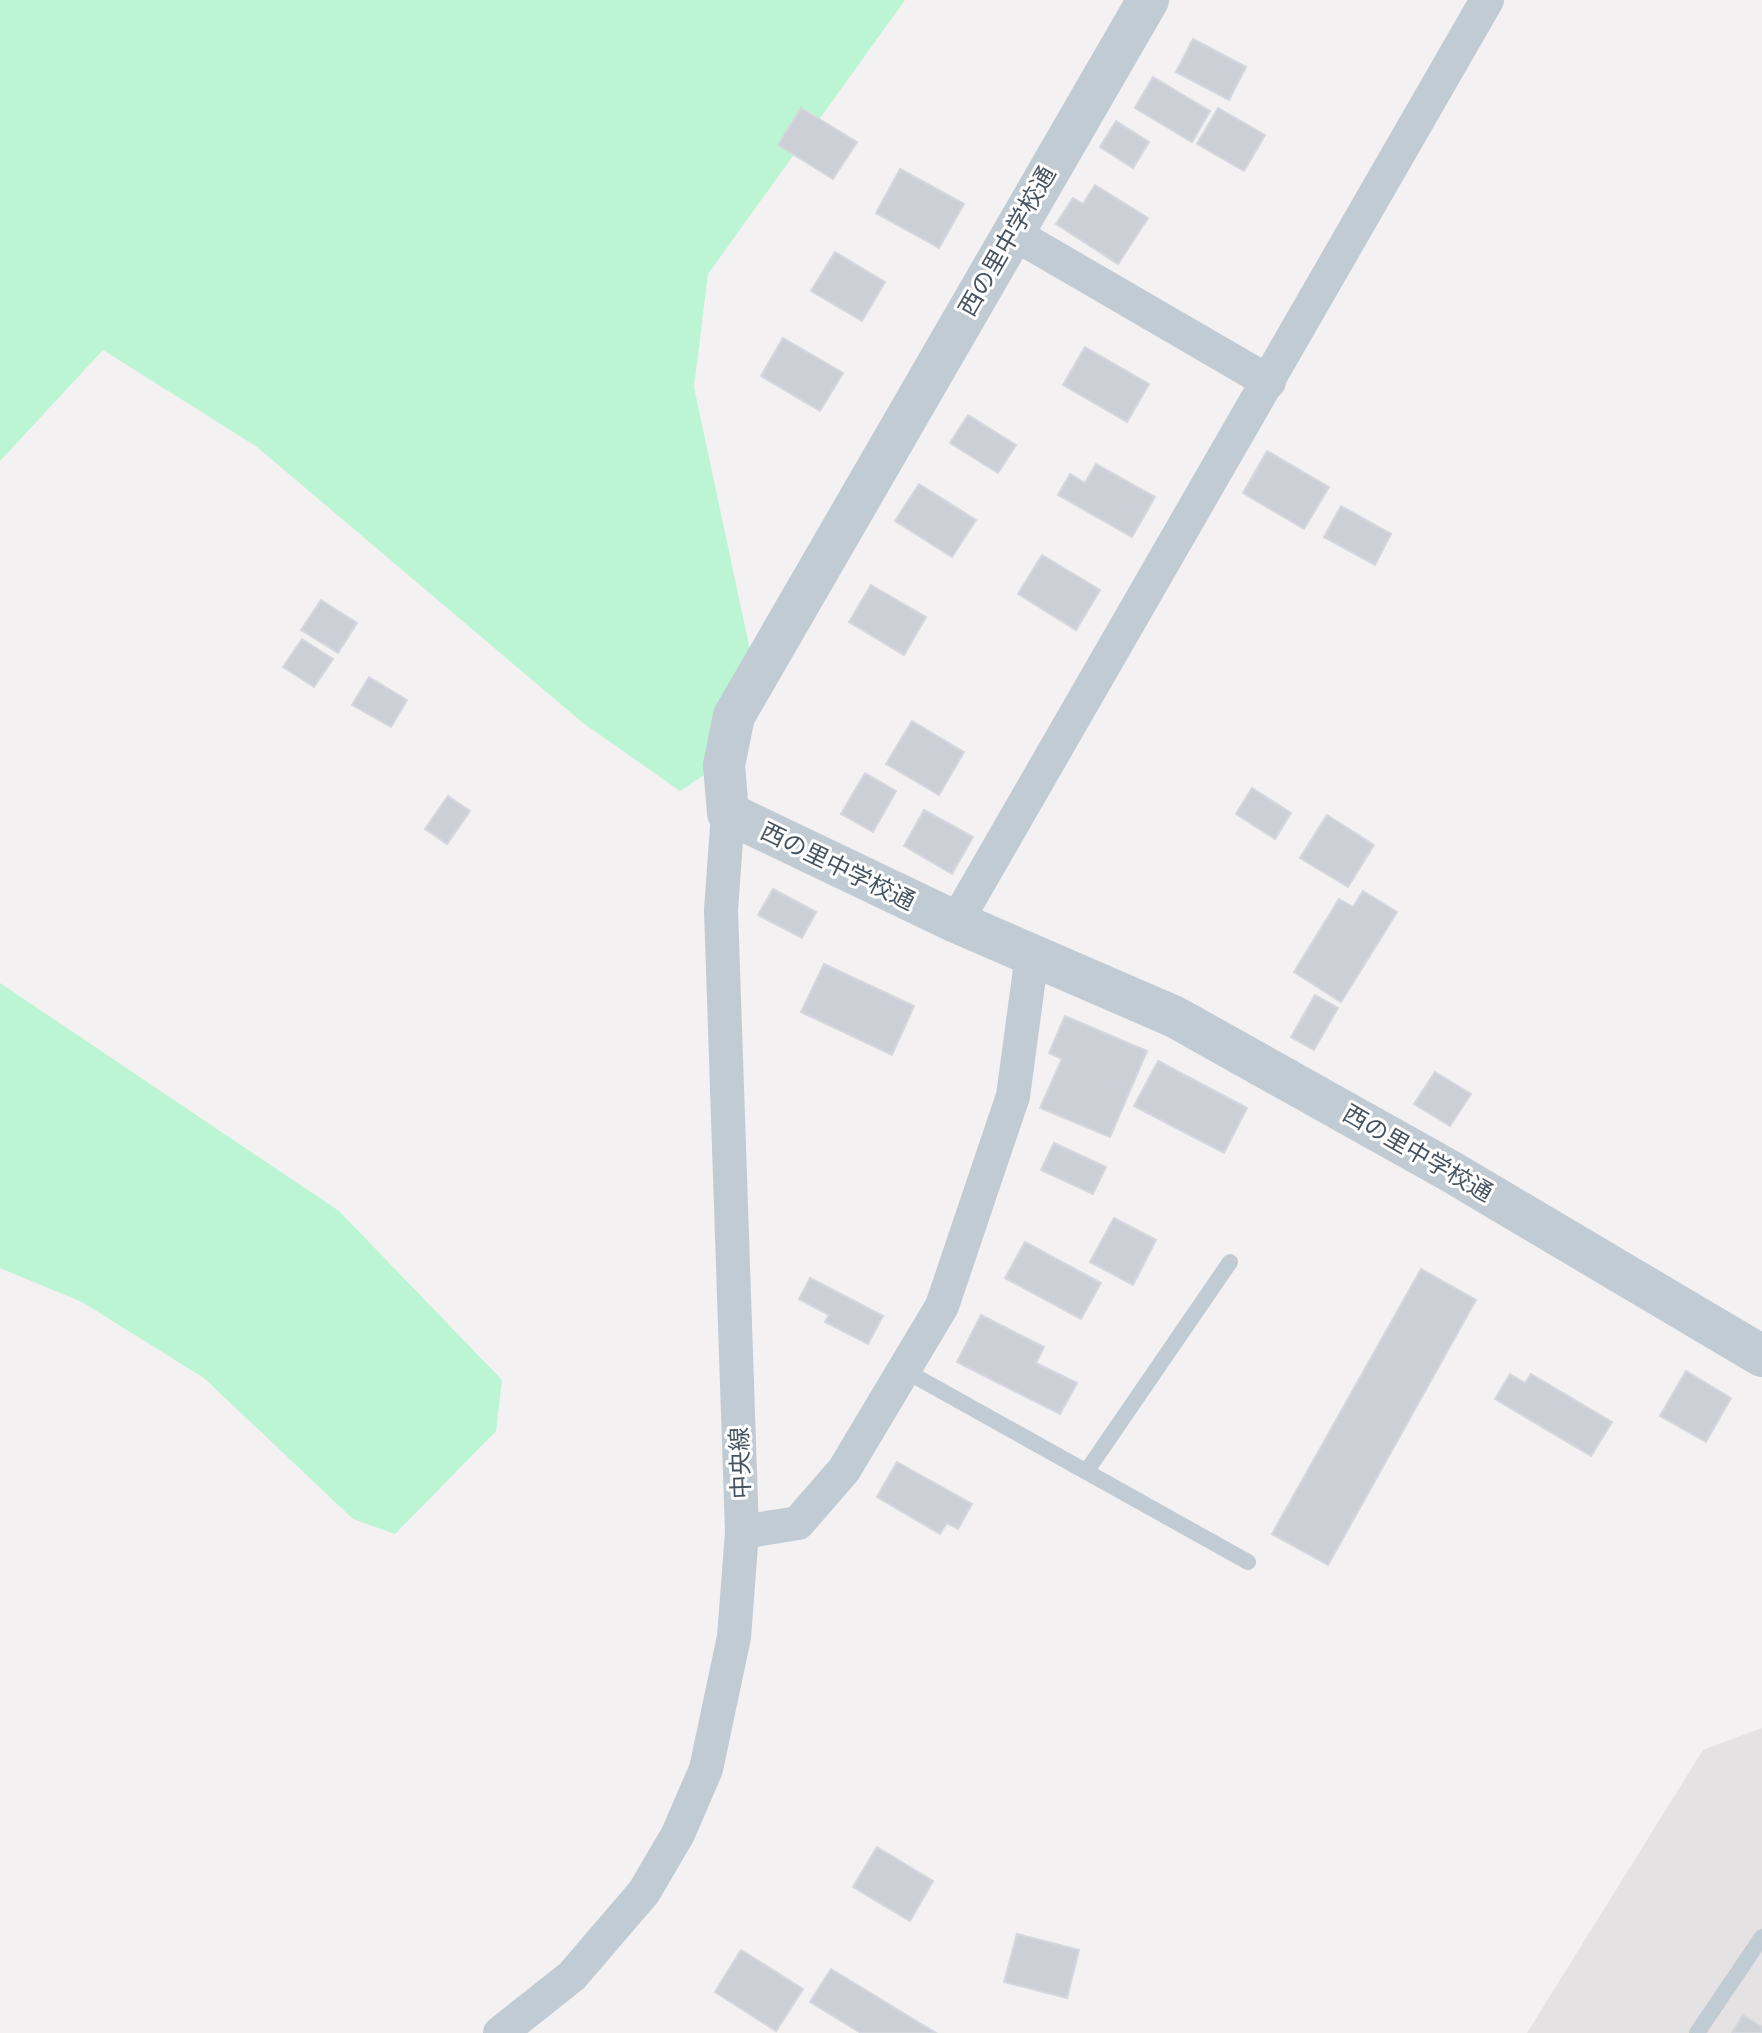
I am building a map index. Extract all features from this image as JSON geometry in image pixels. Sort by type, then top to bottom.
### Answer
[{"type":"street","name":"西の里中学校通","points":[[1148,0],[1011,232],[734,716],[724,765],[728,813],[956,922],[1175,1017],[1450,1171],[1762,1356]]},
{"type":"street","points":[[956,922],[1487,0]]},
{"type":"street","points":[[1011,232],[1269,382]]},
{"type":"street","name":"中央線","points":[[500,2033],[572,1976],[644,1892],[678,1834],[706,1769],[734,1637],[742,1532],[721,910],[728,813]]},
{"type":"street","points":[[742,1532],[798,1523],[844,1470],[942,1306],[1013,1096],[1032,955]]},
{"type":"lane","points":[[1086,1472],[1230,1262]]},
{"type":"lane","points":[[904,1370],[1248,1562]]},
{"type":"lane","points":[[1697,2033],[1762,1937]]},
{"type":"shaded area","points":[[1762,1728],[1762,2033],[1527,2033],[1703,1750]]},
{"type":"green space","points":[[0,0],[905,0],[708,274],[694,387],[761,702],[740,751],[680,791],[583,723],[257,447],[103,350],[0,461]]},
{"type":"green space","points":[[0,983],[339,1211],[502,1380],[496,1431],[395,1534],[353,1519],[204,1378],[82,1302],[0,1268]]},
{"type":"building","points":[[1193,39],[1246,67],[1229,100],[1176,72]]},
{"type":"building","points":[[1153,77],[1210,111],[1192,142],[1135,108]]},
{"type":"building","points":[[801,108],[857,142],[833,179],[778,145]]},
{"type":"building","points":[[1218,108],[1265,135],[1244,171],[1197,144]]},
{"type":"building","points":[[1116,121],[1149,142],[1133,168],[1100,147]]},
{"type":"building","points":[[900,169],[964,204],[939,248],[876,213]]},
{"type":"building","points":[[1095,185],[1148,218],[1118,264],[1056,224],[1073,198],[1083,204]]},
{"type":"building","points":[[835,252],[885,282],[862,321],[811,291]]},
{"type":"building","points":[[783,338],[843,373],[820,411],[761,376]]},
{"type":"building","points":[[1085,347],[1149,384],[1127,422],[1063,385]]},
{"type":"building","points":[[968,415],[1016,445],[998,473],[950,443]]},
{"type":"building","points":[[1267,451],[1329,487],[1304,529],[1243,493]]},
{"type":"building","points":[[1096,464],[1155,497],[1132,537],[1058,495],[1070,474],[1085,483]]},
{"type":"building","points":[[919,484],[976,520],[952,557],[895,521]]},
{"type":"building","points":[[1341,506],[1391,534],[1375,565],[1324,537]]},
{"type":"building","points":[[1042,555],[1100,590],[1076,630],[1018,594]]},
{"type":"building","points":[[871,585],[926,617],[904,655],[849,622]]},
{"type":"building","points":[[321,600],[357,623],[338,653],[301,630]]},
{"type":"building","points":[[302,639],[333,659],[314,687],[283,667]]},
{"type":"building","points":[[369,677],[407,700],[391,727],[352,705]]},
{"type":"building","points":[[912,721],[964,752],[939,795],[886,764]]},
{"type":"building","points":[[865,773],[896,791],[873,832],[841,814]]},
{"type":"building","points":[[1252,788],[1291,813],[1275,839],[1236,814]]},
{"type":"building","points":[[448,796],[470,811],[447,844],[425,829]]},
{"type":"building","points":[[924,810],[973,837],[952,874],[904,846]]},
{"type":"building","points":[[1327,815],[1374,845],[1348,887],[1300,858]]},
{"type":"building","points":[[773,889],[816,912],[802,938],[758,915]]},
{"type":"building","points":[[1363,891],[1397,912],[1341,1002],[1294,972],[1339,899],[1353,907]]},
{"type":"building","points":[[824,964],[914,1006],[892,1055],[801,1012]]},
{"type":"building","points":[[1315,995],[1338,1008],[1314,1050],[1291,1037]]},
{"type":"building","points":[[1065,1016],[1147,1051],[1110,1137],[1040,1108],[1062,1059],[1049,1053]]},
{"type":"building","points":[[1158,1061],[1247,1108],[1224,1153],[1134,1106]]},
{"type":"building","points":[[1435,1072],[1471,1094],[1450,1126],[1414,1104]]},
{"type":"building","points":[[1054,1143],[1106,1167],[1093,1194],[1041,1170]]},
{"type":"building","points":[[1114,1218],[1156,1240],[1133,1285],[1090,1262]]},
{"type":"building","points":[[1025,1242],[1101,1283],[1081,1319],[1005,1278]]},
{"type":"building","points":[[1421,1269],[1476,1300],[1328,1565],[1272,1534]]},
{"type":"building","points":[[810,1278],[883,1316],[868,1344],[825,1322],[829,1315],[799,1299]]},
{"type":"building","points":[[981,1315],[1044,1347],[1036,1363],[1077,1383],[1060,1414],[957,1362]]},
{"type":"building","points":[[1686,1371],[1731,1398],[1706,1442],[1660,1416]]},
{"type":"building","points":[[1510,1374],[1525,1383],[1531,1374],[1612,1422],[1591,1456],[1495,1399]]},
{"type":"building","points":[[897,1462],[972,1504],[958,1529],[947,1523],[940,1534],[877,1497]]},
{"type":"building","points":[[877,1847],[933,1881],[910,1921],[853,1887]]},
{"type":"building","points":[[1017,1934],[1079,1950],[1067,1998],[1004,1982]]},
{"type":"building","points":[[741,1950],[803,1989],[776,2031],[715,1992]]},
{"type":"building","points":[[831,1969],[936,2033],[861,2033],[810,2002]]},
{"type":"building","points":[[1743,2015],[1762,2027],[1762,2033],[1732,2033]]}]
